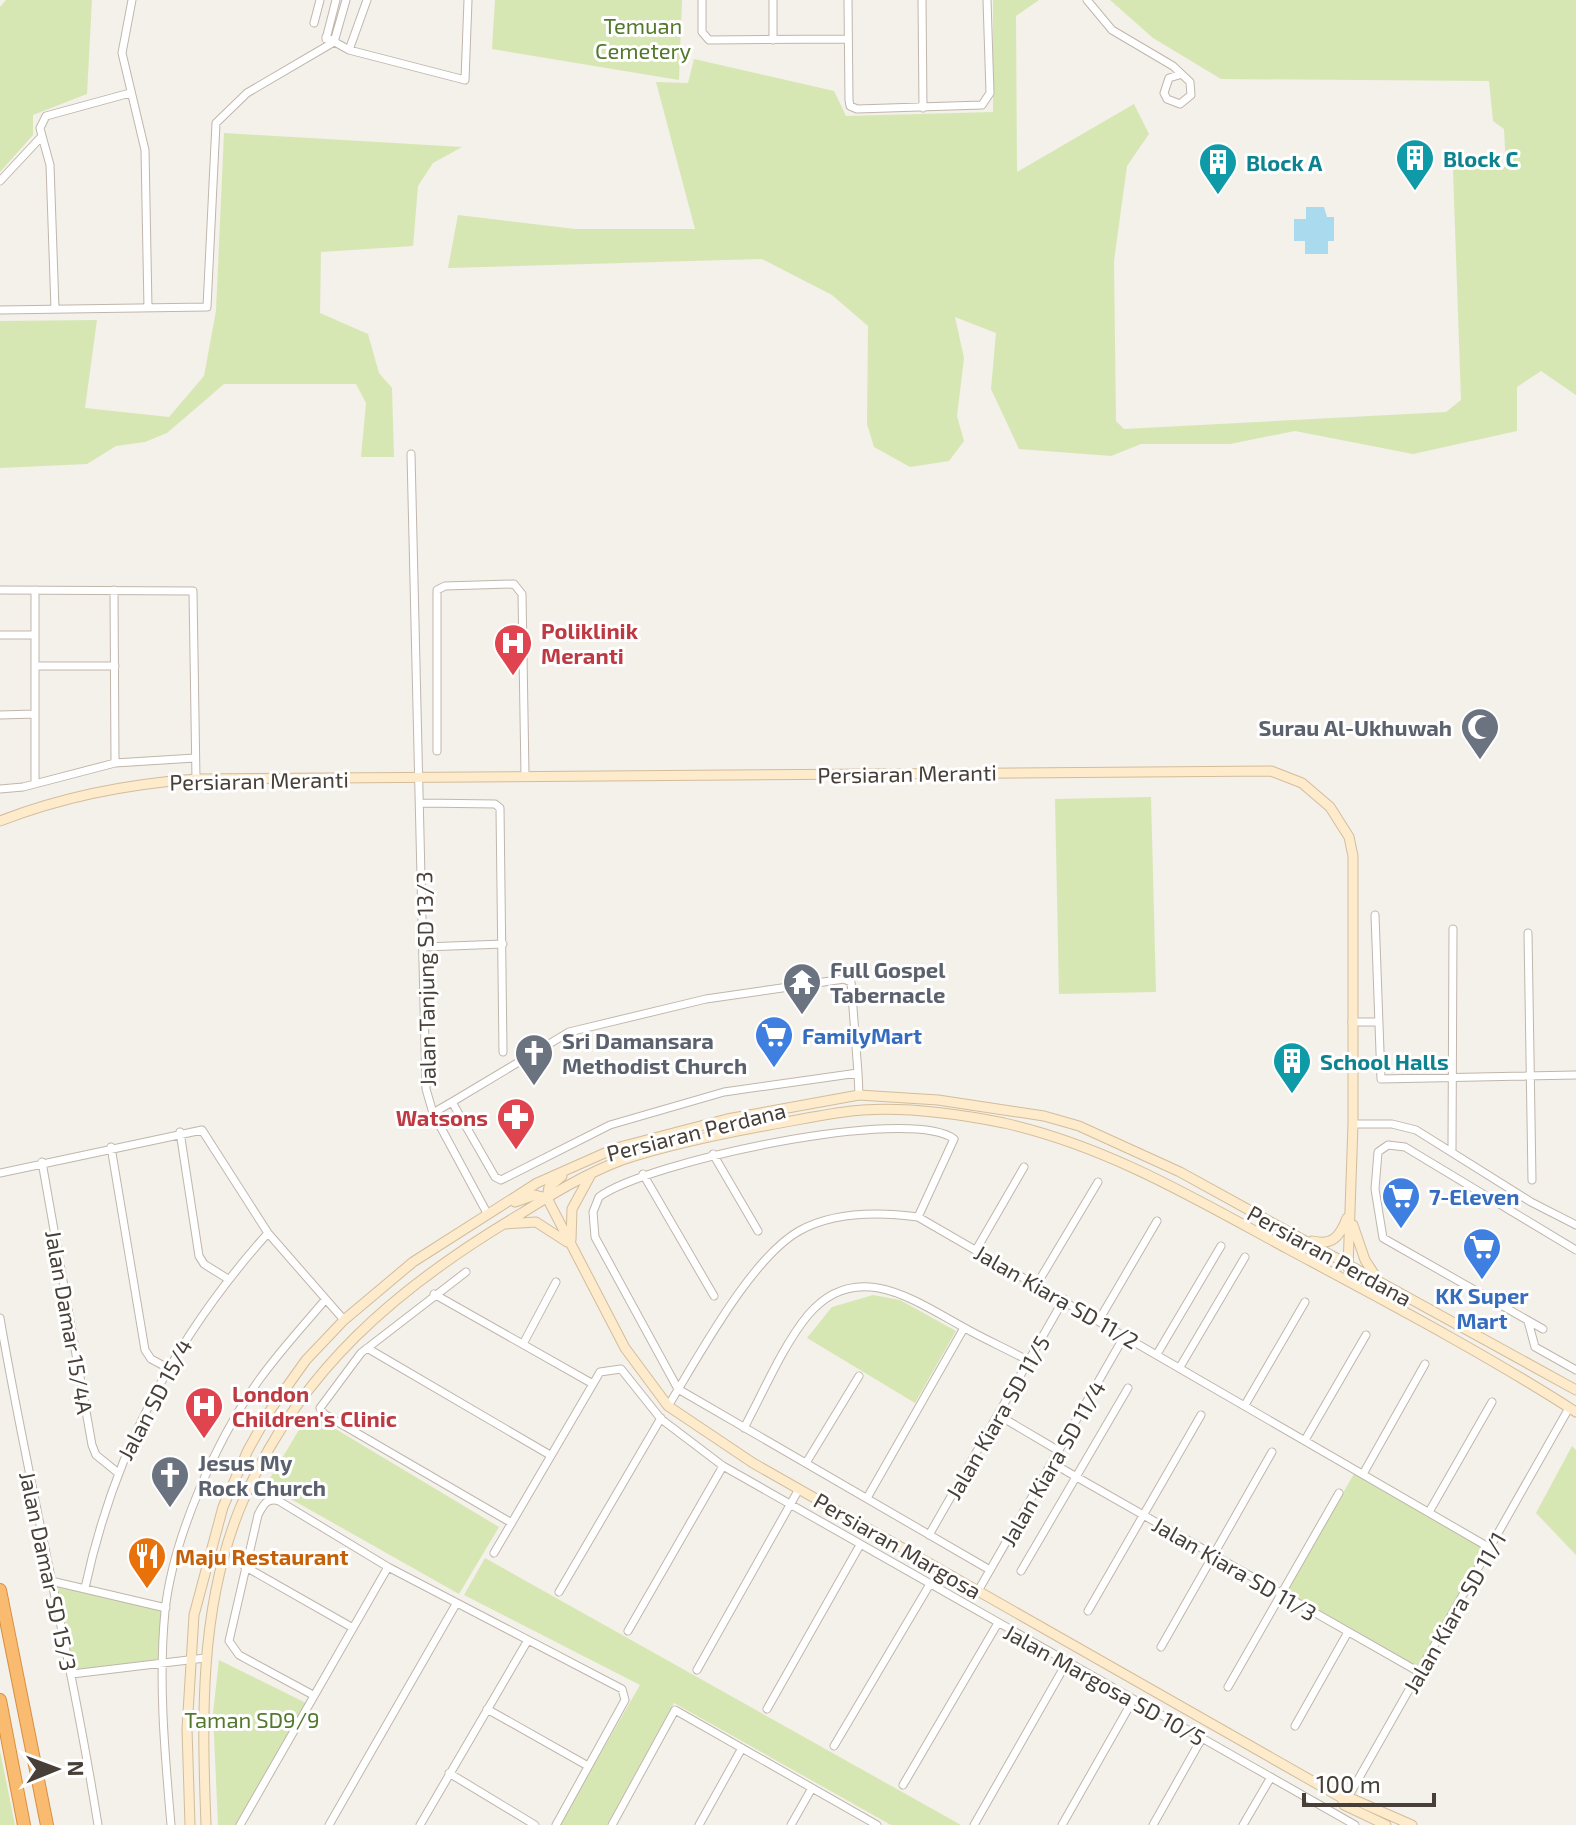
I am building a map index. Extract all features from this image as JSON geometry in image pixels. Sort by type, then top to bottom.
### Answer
[{"type":"highway","points":[[0,1590],[47,1825]]},
{"type":"highway","points":[[0,1700],[24,1825]]},
{"type":"main road","name":"Persiaran Meranti","points":[[0,821],[44,804],[130,784],[196,779],[1254,770],[1289,775],[1330,807],[1349,837],[1353,856],[1353,1124],[1349,1266],[1342,1278]]},
{"type":"main road","name":"Persiaran Perdana","points":[[190,1825],[189,1660],[204,1568],[223,1507],[248,1450],[285,1387],[344,1320],[413,1262],[492,1210],[586,1159],[727,1119],[859,1095],[1000,1107],[1079,1126],[1147,1156],[1305,1239],[1384,1287],[1576,1390]]},
{"type":"main road","name":"Persiaran Perdana","points":[[206,1825],[202,1736],[205,1658],[219,1576],[238,1513],[262,1459],[332,1359],[439,1263],[592,1173],[654,1151],[725,1133],[859,1110],[896,1109],[997,1122],[1074,1142],[1138,1168],[1342,1278],[1572,1410]]},
{"type":"main road","points":[[492,1210],[535,1195],[547,1198],[552,1183],[586,1159]]},
{"type":"main road","points":[[572,1246],[572,1209],[592,1173]]},
{"type":"main road","name":"Persiaran Margosa","points":[[547,1198],[625,1348],[668,1406],[799,1489],[1386,1825]]},
{"type":"main road","points":[[1305,1239],[1329,1243],[1338,1237],[1350,1210]]},
{"type":"main road","points":[[1350,1210],[1359,1247],[1384,1287]]},
{"type":"main road","points":[[502,1225],[536,1222],[547,1226],[572,1246]]},
{"type":"main road","points":[[223,1507],[238,1513]]},
{"type":"main road","name":"Persiaran Margosa","points":[[1345,1800],[1412,1825]]},
{"type":"street","points":[[132,0],[121,42],[145,150],[148,308]]},
{"type":"street","points":[[314,23],[320,0]]},
{"type":"street","points":[[330,40],[336,0]]},
{"type":"street","points":[[0,310],[207,307],[216,123],[247,93],[330,40],[346,0]]},
{"type":"street","points":[[349,50],[367,0]]},
{"type":"street","points":[[330,40],[349,50],[465,80],[468,0]]},
{"type":"street","points":[[702,0],[702,32],[709,40],[848,39]]},
{"type":"street","points":[[773,0],[773,40]]},
{"type":"street","points":[[848,0],[850,106],[857,109],[974,107],[988,100],[987,0]]},
{"type":"street","points":[[922,0],[923,108]]},
{"type":"street","points":[[1087,0],[1112,30],[1173,66],[1179,75]]},
{"type":"street","points":[[1157,58],[1169,78],[1164,93],[1167,99],[1180,104],[1187,101],[1192,89],[1185,77],[1169,78]]},
{"type":"street","points":[[55,309],[50,165],[40,128],[46,116],[130,93]]},
{"type":"street","points":[[0,181],[42,136]]},
{"type":"street","name":"Jalan Tanjung SD 13/3","points":[[411,454],[422,803],[425,1081],[433,1113],[492,1210]]},
{"type":"street","points":[[437,751],[437,590],[445,586],[514,584],[520,588],[525,775]]},
{"type":"street","points":[[0,590],[193,591],[196,779]]},
{"type":"street","points":[[35,590],[35,782]]},
{"type":"street","points":[[114,590],[115,763]]},
{"type":"street","points":[[0,635],[35,635]]},
{"type":"street","points":[[35,666],[115,666]]},
{"type":"street","points":[[0,715],[35,714]]},
{"type":"street","points":[[0,789],[115,763],[195,758]]},
{"type":"street","points":[[422,803],[495,804],[500,808],[503,1052]]},
{"type":"street","points":[[1375,915],[1381,1079],[1453,1080],[1576,1075]]},
{"type":"street","points":[[1452,1149],[1453,929]]},
{"type":"street","points":[[1528,933],[1532,1180]]},
{"type":"street","points":[[425,947],[503,944]]},
{"type":"street","points":[[433,1113],[569,1032],[706,999],[844,979],[851,985],[859,1095]]},
{"type":"street","points":[[1352,1022],[1379,1022]]},
{"type":"street","points":[[452,1102],[495,1177],[501,1180],[610,1125],[724,1092],[858,1073]]},
{"type":"street","points":[[1353,1124],[1403,1126],[1452,1149],[1531,1202],[1576,1225]]},
{"type":"street","points":[[0,1173],[197,1129],[204,1132],[268,1233],[344,1320]]},
{"type":"street","points":[[918,1217],[954,1139],[917,1131],[856,1130],[713,1154],[643,1174],[599,1197],[593,1212],[595,1237],[678,1389],[990,1570]]},
{"type":"street","points":[[180,1132],[199,1256],[204,1264],[228,1279]]},
{"type":"street","points":[[1543,1329],[1383,1238],[1375,1189],[1378,1152],[1388,1145],[1405,1147],[1576,1250]]},
{"type":"street","points":[[111,1147],[145,1350],[151,1359],[166,1367]]},
{"type":"street","points":[[713,1154],[758,1231]]},
{"type":"street","name":"Jalan Damar 15/4A","points":[[42,1162],[92,1445],[96,1455],[117,1472]]},
{"type":"street","points":[[976,1250],[1024,1167]]},
{"type":"street","points":[[643,1174],[714,1296]]},
{"type":"street","points":[[1037,1284],[1098,1182]]},
{"type":"street","points":[[1524,1219],[1531,1202]]},
{"type":"street","name":"Jalan Kiara SD 11/2","points":[[668,1406],[751,1278],[788,1238],[812,1225],[836,1218],[888,1213],[918,1217],[1490,1548]]},
{"type":"street","points":[[1099,1320],[1157,1221]]},
{"type":"street","name":"Jalan SD 15/4","points":[[85,1588],[117,1472],[166,1367],[228,1279],[268,1233]]},
{"type":"street","points":[[1157,1354],[1221,1246]]},
{"type":"street","points":[[1180,1367],[1245,1257]]},
{"type":"street","points":[[466,1272],[367,1348],[322,1401],[320,1408],[324,1414],[510,1522]]},
{"type":"street","points":[[523,1344],[556,1282]]},
{"type":"street","points":[[744,1428],[806,1319],[826,1300],[842,1292],[871,1286],[892,1289],[1029,1361]]},
{"type":"street","points":[[434,1294],[593,1384],[494,1553]]},
{"type":"street","name":"Jalan Kiara SD 11/5","points":[[929,1535],[1064,1299]]},
{"type":"street","points":[[171,1825],[163,1664],[166,1608],[181,1544],[200,1491],[231,1425],[258,1380],[325,1300]]},
{"type":"street","points":[[1245,1405],[1305,1302]]},
{"type":"street","name":"Jalan Damar SD 15/3","points":[[0,1318],[22,1445],[72,1674],[98,1825]]},
{"type":"street","points":[[1528,1321],[1535,1347],[1576,1370]]},
{"type":"street","points":[[867,1498],[964,1328]]},
{"type":"street","name":"Jalan Kiara SD 11/4","points":[[978,1591],[1125,1335]]},
{"type":"street","points":[[1305,1440],[1366,1335]]},
{"type":"street","points":[[367,1348],[550,1455]]},
{"type":"street","points":[[1363,1474],[1425,1364]]},
{"type":"street","name":"Jalan Margosa SD 10/5","points":[[593,1384],[600,1372],[614,1369],[627,1373],[661,1418],[723,1466],[1355,1825]]},
{"type":"street","points":[[806,1463],[859,1376]]},
{"type":"street","points":[[1021,1571],[1128,1388]]},
{"type":"street","points":[[1429,1512],[1492,1402]]},
{"type":"street","name":"Jalan Kiara SD 11/1","points":[[1334,1825],[1345,1800],[1572,1410]]},
{"type":"street","points":[[998,1415],[1059,1451]]},
{"type":"street","points":[[1088,1611],[1201,1415]]},
{"type":"street","points":[[559,1592],[661,1418]]},
{"type":"street","points":[[1161,1647],[1272,1452]]},
{"type":"street","name":"Jalan Kiara SD 11/3","points":[[1052,1463],[1419,1672]]},
{"type":"street","points":[[628,1631],[723,1466]]},
{"type":"street","points":[[697,1670],[799,1489]]},
{"type":"street","points":[[1228,1687],[1339,1493]]},
{"type":"street","points":[[313,1695],[239,1655],[231,1646],[229,1635],[244,1566],[263,1504],[279,1501],[388,1567],[622,1689],[625,1696],[556,1825]]},
{"type":"street","points":[[767,1709],[860,1545]]},
{"type":"street","points":[[244,1566],[353,1628]]},
{"type":"street","points":[[240,1825],[388,1567]]},
{"type":"street","points":[[51,1581],[166,1608]]},
{"type":"street","points":[[834,1746],[930,1584]]},
{"type":"street","points":[[329,1825],[456,1604]]},
{"type":"street","points":[[903,1785],[998,1623]]},
{"type":"street","points":[[1295,1726],[1348,1632]]},
{"type":"street","points":[[420,1825],[528,1640]]},
{"type":"street","points":[[72,1674],[205,1658]]},
{"type":"street","points":[[974,1825],[1067,1662]]},
{"type":"street","points":[[1062,1825],[1133,1700]]},
{"type":"street","points":[[487,1709],[588,1766]]},
{"type":"street","points":[[612,1825],[675,1710],[877,1825]]},
{"type":"street","points":[[1153,1825],[1202,1738]]},
{"type":"street","points":[[699,1825],[742,1748]]},
{"type":"street","points":[[449,1773],[535,1825]]},
{"type":"street","points":[[1243,1825],[1271,1777]]},
{"type":"street","points":[[791,1825],[812,1788]]},
{"type":"street","points":[[512,1825],[518,1815]]},
{"type":"green space","points":[[6,0],[92,0],[87,94],[33,115],[33,135],[0,172],[0,7]]},
{"type":"green space","name":"Temuan Cemetery","points":[[495,0],[682,0],[679,80],[492,49]]},
{"type":"green space","points":[[993,0],[1039,0],[1016,16],[1017,172],[1134,104],[1149,134],[1127,166],[1114,261],[1116,421],[1124,429],[1446,412],[1461,400],[1453,170],[1506,167],[1504,129],[1493,121],[1489,81],[1221,79],[1153,38],[1110,0],[1576,0],[1576,395],[1541,371],[1517,387],[1517,431],[1413,454],[1295,431],[1230,444],[1141,444],[1111,456],[1019,449],[991,389],[996,333],[955,317],[964,358],[957,416],[964,441],[949,461],[910,467],[874,447],[867,424],[868,326],[832,295],[762,259],[448,268],[458,215],[575,229],[695,229],[656,82],[688,83],[694,59],[834,91],[846,116],[993,112]]},
{"type":"green space","points":[[224,133],[462,147],[433,163],[418,186],[413,246],[321,252],[320,313],[368,334],[379,373],[392,388],[394,457],[361,457],[366,403],[356,384],[224,384],[167,433],[145,442],[116,446],[87,464],[0,468],[0,321],[97,320],[85,408],[169,417],[204,376],[216,311]]},
{"type":"green space","points":[[1151,797],[1156,992],[1059,994],[1055,799]]},
{"type":"green space","points":[[873,1295],[900,1300],[956,1331],[915,1403],[807,1338],[832,1307]]},
{"type":"green space","points":[[309,1413],[499,1527],[459,1594],[266,1485]]},
{"type":"green space","points":[[1572,1446],[1576,1450],[1576,1555],[1536,1513]]},
{"type":"green space","points":[[1355,1472],[1486,1548],[1418,1669],[1286,1593]]},
{"type":"green space","points":[[485,1558],[961,1825],[891,1825],[674,1703],[607,1825],[559,1825],[640,1685],[464,1595]]},
{"type":"green space","points":[[55,1585],[162,1610],[161,1661],[75,1672]]},
{"type":"green space","name":"Taman SD9/9","points":[[219,1660],[306,1703],[238,1825],[218,1825],[213,1713]]},
{"type":"green space","points":[[0,1751],[15,1825],[0,1825]]},
{"type":"water","points":[[1306,207],[1324,207],[1327,217],[1334,217],[1334,241],[1328,241],[1328,254],[1305,254],[1305,241],[1294,241],[1294,219],[1306,219]]},
{"type":"place","name":"Block C","points":[[1415,192]]},
{"type":"place","name":"Block A","points":[[1218,196]]},
{"type":"place","name":"Poliklinik Meranti","points":[[513,677]]},
{"type":"place","name":"Surau Al-Ukhuwah","points":[[1480,761]]},
{"type":"place","name":"Full Gospel Tabernacle","points":[[802,1016]]},
{"type":"place","name":"FamilyMart","points":[[774,1069]]},
{"type":"place","name":"Sri Damansara Methodist Church","points":[[534,1087]]},
{"type":"place","name":"School Halls","points":[[1292,1095]]},
{"type":"place","name":"Watsons","points":[[516,1151]]},
{"type":"place","name":"7-Eleven","points":[[1401,1230]]},
{"type":"place","name":"KK Super Mart","points":[[1482,1281]]},
{"type":"place","name":"London Children's Clinic","points":[[204,1440]]},
{"type":"place","name":"Jesus My Rock Church","points":[[170,1509]]},
{"type":"place","name":"Maju Restaurant","points":[[147,1590]]}]
